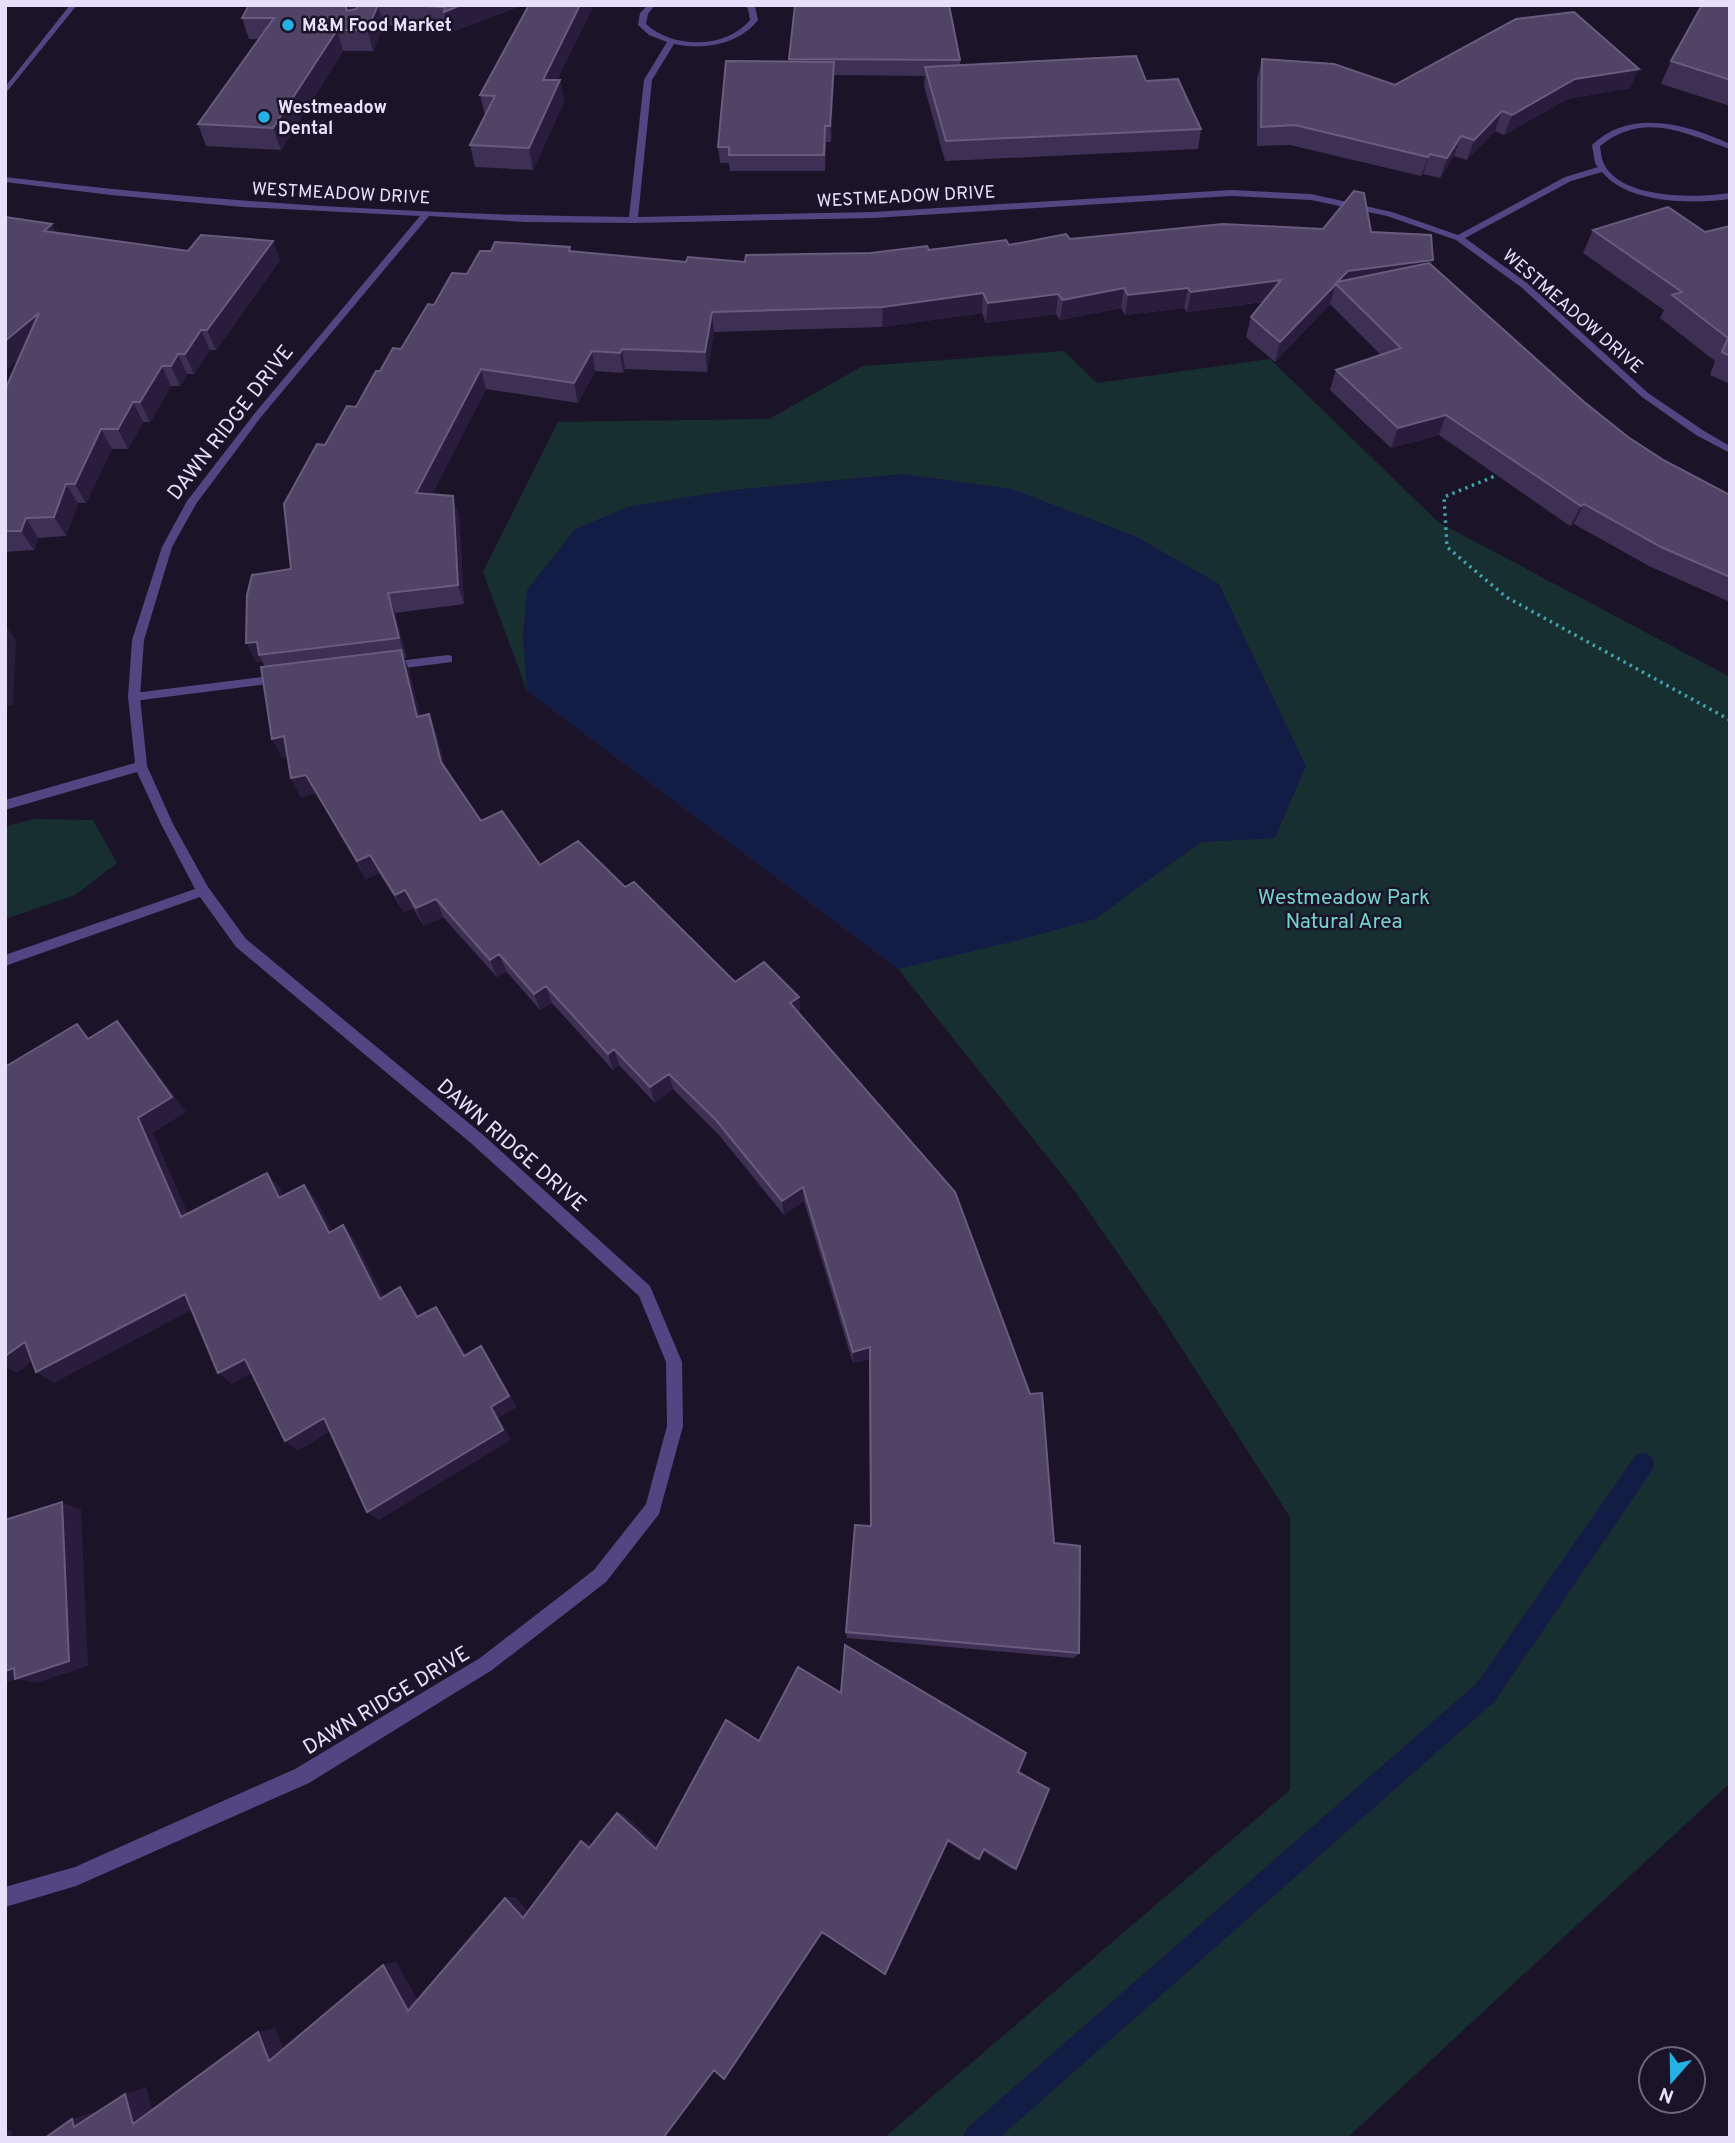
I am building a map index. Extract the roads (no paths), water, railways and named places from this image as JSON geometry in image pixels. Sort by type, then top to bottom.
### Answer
[{"type":"street","points":[[5,92],[74,5]]},
{"type":"street","points":[[652,5],[644,12],[642,25],[656,37],[671,42],[707,43],[741,34],[754,20],[752,8],[748,5]]},
{"type":"street","points":[[633,220],[648,80],[671,42]]},
{"type":"street","points":[[1730,147],[1710,137],[1674,127],[1648,125],[1623,128],[1606,135],[1596,145],[1595,157],[1602,169],[1629,187],[1669,199],[1709,201],[1730,197]]},
{"type":"street","points":[[1459,238],[1569,180],[1602,169]]},
{"type":"street","name":"WESTMEADOW DRIVE","points":[[5,178],[111,192],[230,203],[525,219],[633,220],[873,215],[1231,192],[1311,198],[1389,214],[1459,238],[1524,285],[1645,395],[1730,450]]},
{"type":"street","name":"DAWN RIDGE DRIVE","points":[[5,1897],[76,1876],[302,1776],[486,1664],[600,1576],[653,1508],[675,1426],[674,1362],[645,1291],[477,1139],[241,943],[203,891],[167,824],[141,766],[134,697],[138,640],[167,547],[191,503],[258,415],[427,213]]},
{"type":"street","points":[[380,667],[448,659]]},
{"type":"street","points":[[134,697],[298,677]]},
{"type":"street","points":[[5,805],[141,766]]},
{"type":"street","points":[[5,961],[203,891]]},
{"type":"water","points":[[902,474],[1012,489],[1135,536],[1219,584],[1306,766],[1275,838],[1201,842],[1095,919],[898,969],[527,691],[523,636],[527,590],[575,529],[628,507],[732,490]]},
{"type":"waterway","points":[[977,2138],[1486,1692],[1643,1464]]},
{"type":"place","name":"M&M Food Market","points":[[288,25]]},
{"type":"place","name":"Westmeadow Dental","points":[[264,117]]},
{"type":"park label","name":"Westmeadow Park Natural Area","points":[[1344,909]]}]
